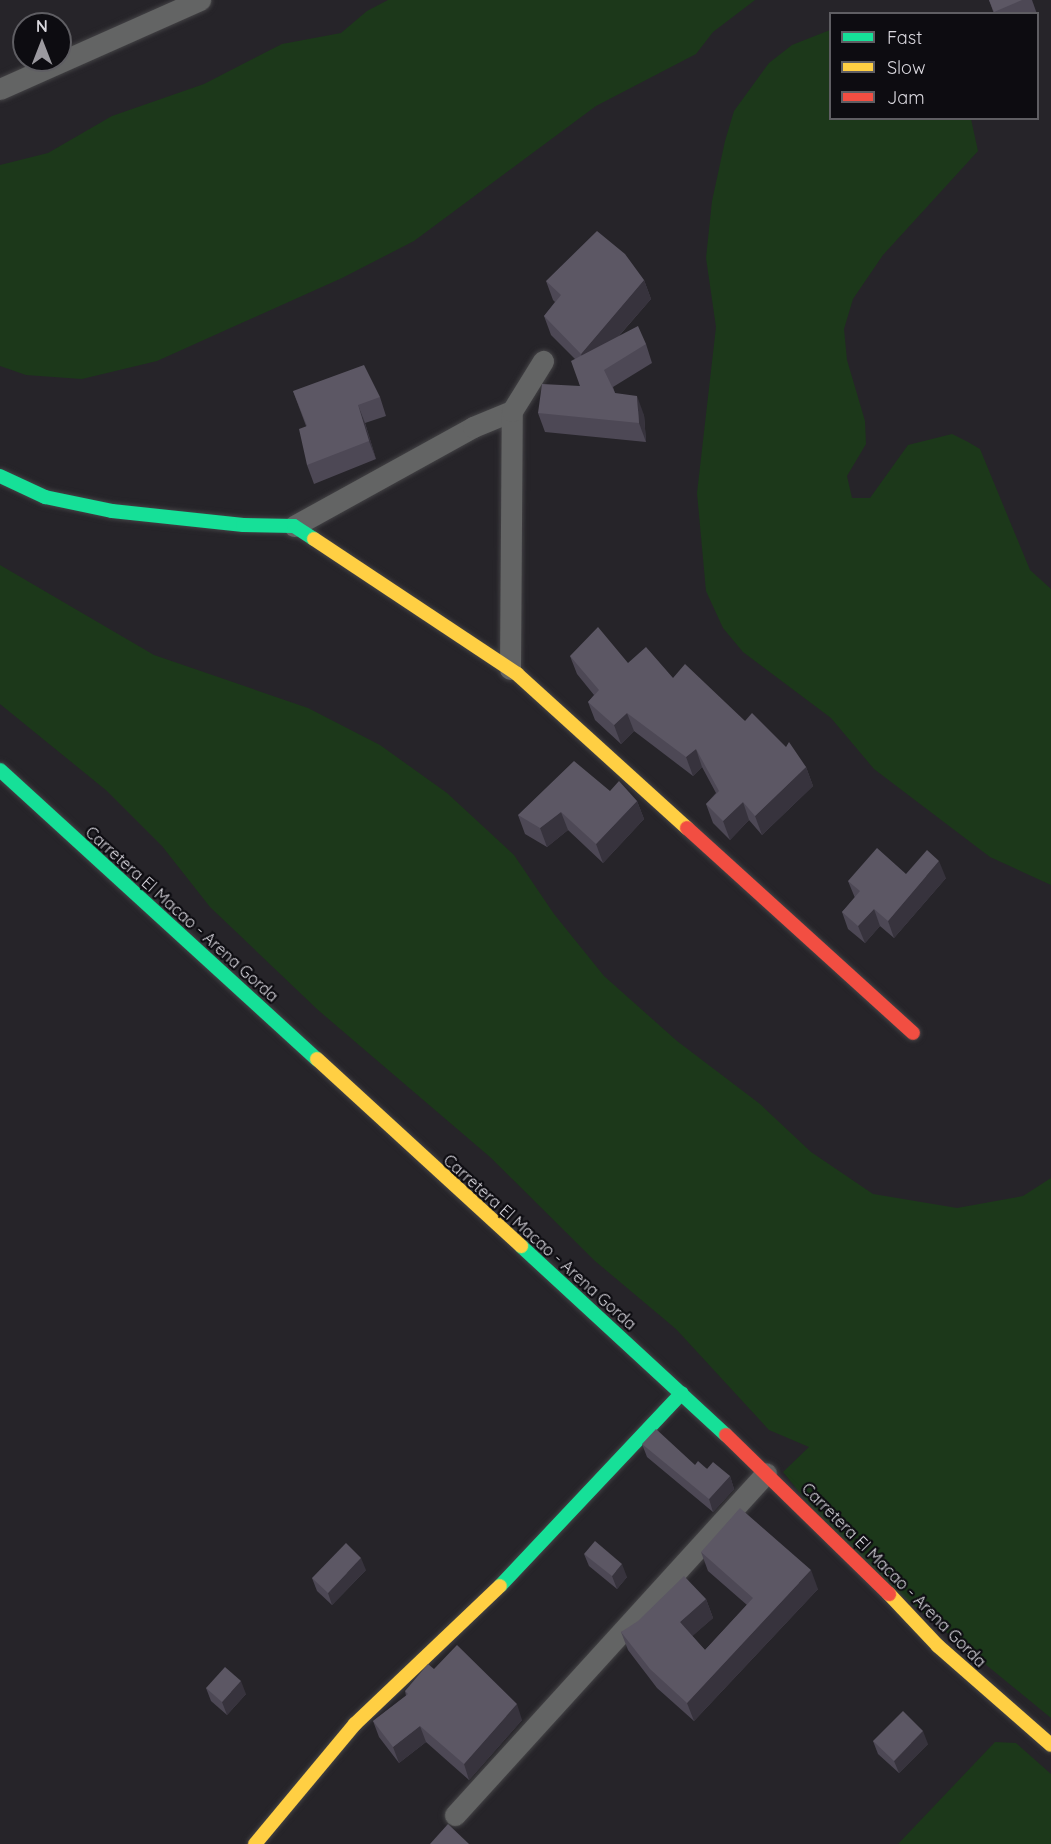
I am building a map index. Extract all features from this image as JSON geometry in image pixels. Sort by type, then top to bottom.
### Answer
[{"type":"street","points":[[0,89],[200,0]]},
{"type":"street","points":[[510,669],[513,411],[543,361]]},
{"type":"street","points":[[0,476],[45,497],[112,511],[243,525],[294,526],[473,427],[513,411]]},
{"type":"street","points":[[294,526],[510,669],[650,790],[782,917],[913,1033]]},
{"type":"street","name":"Carretera El Macao - Arena Gorda","points":[[0,770],[682,1394],[869,1572],[938,1646],[1051,1745]]},
{"type":"street","points":[[255,1844],[355,1724],[496,1591],[682,1394]]},
{"type":"street","points":[[454,1815],[766,1473]]},
{"type":"green space","points":[[388,0],[755,0],[713,32],[696,54],[596,106],[414,241],[342,278],[157,361],[82,379],[26,375],[0,366],[0,165],[48,153],[112,116],[204,84],[282,44],[341,33],[367,11]]},
{"type":"green space","points":[[829,30],[829,120],[971,120],[978,151],[883,255],[853,299],[844,329],[847,360],[865,421],[866,444],[847,476],[852,498],[870,498],[908,445],[952,434],[968,442],[980,449],[1030,570],[1051,589],[1051,885],[990,857],[874,769],[831,718],[743,652],[723,628],[706,591],[697,493],[716,327],[706,258],[712,201],[734,111],[769,63],[792,45]]},
{"type":"green space","points":[[0,565],[154,655],[308,708],[380,745],[447,793],[514,855],[554,914],[604,976],[677,1041],[760,1104],[811,1152],[873,1194],[957,1208],[1023,1196],[1051,1178],[1051,1718],[845,1549],[783,1472],[809,1447],[769,1430],[676,1329],[595,1261],[490,1157],[318,1010],[210,907],[162,846],[107,791],[0,704]]},
{"type":"green space","points":[[995,1742],[1016,1743],[1051,1774],[1051,1844],[898,1844]]},
{"type":"building","points":[[989,0],[1022,0],[994,12]]},
{"type":"building","points":[[597,231],[625,254],[644,280],[581,354],[544,316],[561,295],[546,281]]},
{"type":"building","points":[[638,326],[646,344],[604,370],[615,393],[637,396],[639,423],[538,413],[542,384],[580,386],[571,361]]},
{"type":"building","points":[[364,365],[380,397],[358,405],[369,441],[307,465],[299,429],[307,426],[293,391]]},
{"type":"building","points":[[598,627],[628,663],[646,647],[673,678],[685,664],[745,721],[752,713],[786,747],[789,742],[806,767],[755,816],[743,802],[723,821],[706,804],[719,791],[696,749],[686,757],[627,713],[614,725],[588,702],[599,690],[570,656]]},
{"type":"building","points":[[574,761],[610,791],[619,781],[637,801],[596,844],[561,812],[540,828],[518,815]]},
{"type":"building","points":[[877,848],[906,874],[927,850],[939,861],[888,921],[874,909],[858,926],[842,912],[860,891],[848,881]]},
{"type":"building","points":[[656,1429],[695,1465],[698,1461],[707,1469],[713,1462],[730,1476],[709,1499],[642,1444]]},
{"type":"building","points":[[740,1508],[811,1570],[687,1703],[650,1669],[621,1632],[638,1621],[684,1576],[706,1599],[680,1622],[705,1650],[753,1598],[701,1552]]},
{"type":"building","points":[[595,1541],[622,1564],[612,1576],[584,1554]]},
{"type":"building","points":[[346,1543],[361,1558],[328,1593],[312,1578]]},
{"type":"building","points":[[457,1645],[517,1704],[464,1764],[420,1726],[393,1747],[373,1721],[408,1694],[405,1691],[428,1664],[434,1669]]},
{"type":"building","points":[[225,1667],[241,1681],[222,1702],[206,1688]]},
{"type":"building","points":[[903,1711],[923,1731],[894,1761],[873,1741]]},
{"type":"building","points":[[448,1824],[469,1844],[430,1844]]},
{"type":"traffic: fast","points":[[0,476],[45,497],[112,511],[243,525],[294,526],[314,539]]},
{"type":"traffic: fast","points":[[0,770],[317,1059]]},
{"type":"traffic: fast","points":[[521,1246],[726,1435]]},
{"type":"traffic: fast","points":[[500,1586],[682,1393]]},
{"type":"traffic: slow","points":[[314,539],[517,674],[687,828]]},
{"type":"traffic: slow","points":[[317,1059],[521,1246]]},
{"type":"traffic: slow","points":[[255,1844],[355,1724],[500,1586]]},
{"type":"traffic: slow","points":[[889,1594],[938,1646],[1051,1745]]},
{"type":"traffic: jam","points":[[687,828],[913,1033]]},
{"type":"traffic: jam","points":[[726,1435],[889,1594]]}]
